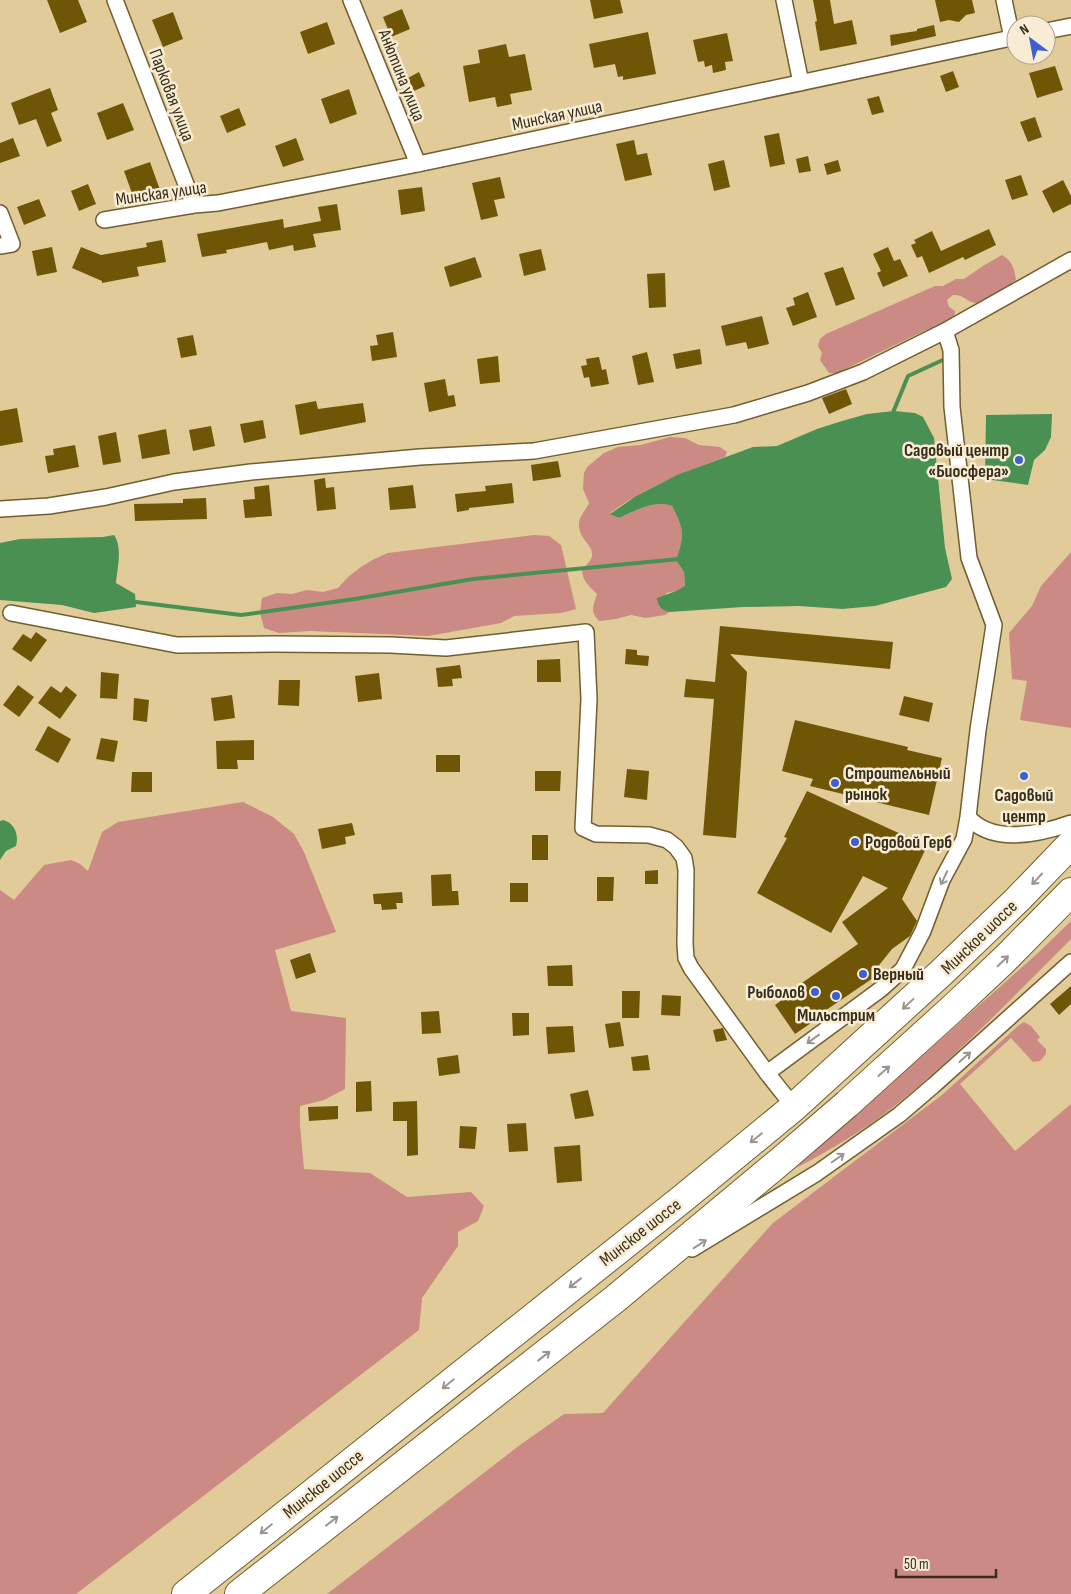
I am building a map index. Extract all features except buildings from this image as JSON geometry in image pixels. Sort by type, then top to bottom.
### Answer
[{"type":"highway","name":"Минское шоссе","points":[[186,1594],[682,1199],[794,1107],[956,960],[1018,900],[1071,844]]},
{"type":"highway","name":"Минское шоссе","points":[[239,1594],[615,1299],[848,1104],[1005,959],[1071,892]]},
{"type":"street","name":"Парковая улица","points":[[114,0],[194,205]]},
{"type":"street","name":"Анютина улица","points":[[352,0],[418,164]]},
{"type":"street","points":[[784,0],[801,83]]},
{"type":"street","points":[[1004,0],[1008,15]]},
{"type":"street","points":[[1056,29],[1071,26]]},
{"type":"street","name":"Минская улица","points":[[104,220],[194,205],[218,204],[418,164],[1006,39]]},
{"type":"street","points":[[0,213],[6,245]]},
{"type":"street","points":[[0,509],[49,506],[106,497],[174,482],[251,472],[420,457],[534,451],[734,415],[808,393],[863,372],[945,331],[1071,260]]},
{"type":"street","points":[[767,1073],[881,989],[904,969],[922,931],[942,880],[964,839],[994,624],[969,558],[952,407],[950,350],[945,331]]},
{"type":"street","points":[[11,613],[177,646],[274,644],[391,645],[446,648],[586,632],[589,699],[583,828],[596,834],[650,835],[666,840],[676,847],[684,858],[686,870],[684,944],[686,958],[691,968],[767,1073],[794,1107]]},
{"type":"street","points":[[968,817],[975,825],[997,834],[1029,833],[1071,823]]},
{"type":"street","points":[[964,839],[985,830]]},
{"type":"street","points":[[615,1299],[729,1226],[817,1173],[899,1115],[934,1086],[1071,962]]},
{"type":"shaded area","points":[[1002,255],[1011,263],[1016,280],[997,296],[986,302],[975,303],[953,295],[947,300],[949,307],[955,311],[954,319],[941,326],[926,330],[837,373],[829,373],[820,360],[822,353],[818,346],[820,339],[826,334],[935,286],[943,286],[956,279],[964,279]]},
{"type":"shaded area","points":[[894,411],[915,413],[923,417],[934,438],[945,548],[952,579],[946,587],[875,606],[842,609],[799,606],[743,607],[669,612],[660,607],[657,598],[685,586],[684,572],[676,560],[681,544],[682,532],[672,506],[665,504],[652,505],[619,518],[610,514],[636,496],[677,475],[753,447],[777,446],[817,429],[842,421],[867,414]]},
{"type":"shaded area","points":[[1052,414],[1051,437],[1045,450],[1034,460],[1028,485],[985,479],[986,415]]},
{"type":"shaded area","points":[[670,437],[685,438],[699,445],[720,447],[727,452],[725,457],[680,474],[651,488],[610,513],[619,518],[652,505],[665,504],[672,506],[682,532],[681,544],[676,560],[684,572],[685,587],[666,593],[664,610],[669,612],[665,615],[646,618],[631,615],[599,621],[594,615],[593,609],[597,594],[586,583],[582,573],[582,569],[592,556],[590,546],[580,531],[579,524],[581,516],[589,503],[583,489],[584,473],[587,467],[604,453],[618,447],[641,445]]},
{"type":"shaded area","points":[[114,535],[119,552],[116,583],[135,594],[136,607],[94,613],[62,605],[0,600],[0,543],[20,539],[103,537]]},
{"type":"shaded area","points":[[534,535],[549,536],[561,545],[576,609],[561,613],[514,616],[501,623],[428,636],[310,631],[279,633],[264,628],[260,613],[262,598],[277,593],[292,594],[307,590],[323,592],[338,588],[361,567],[388,553]]},
{"type":"shaded area","points":[[1071,552],[1071,728],[1020,720],[1027,681],[1012,679],[1009,633],[1032,606],[1041,586]]},
{"type":"shaded area","points":[[243,802],[273,817],[294,834],[304,852],[336,932],[275,950],[291,1011],[346,1018],[345,1089],[324,1100],[300,1106],[304,1169],[370,1173],[407,1197],[471,1192],[484,1206],[478,1221],[458,1232],[458,1246],[422,1298],[419,1330],[76,1594],[0,1594],[0,890],[14,900],[44,865],[71,860],[80,864],[88,871],[102,832],[118,822]]},
{"type":"shaded area","points":[[3,820],[11,824],[15,830],[17,842],[16,846],[6,851],[0,860],[0,821]]},
{"type":"shaded area","points":[[1071,921],[1071,939],[939,1068],[869,1125],[833,1148],[796,1168],[1038,953]]},
{"type":"shaded area","points":[[1024,1022],[1031,1026],[1040,1037],[1037,1040],[1046,1049],[1046,1054],[1040,1061],[1033,1062],[1011,1038],[960,1084],[1015,1151],[1071,1104],[1071,1594],[327,1594],[520,1445],[564,1414],[603,1413],[773,1223],[942,1095]]},
{"type":"waterway","points":[[892,415],[908,376],[945,359]]},
{"type":"waterway","points":[[136,602],[241,615],[355,599],[473,579],[679,559]]},
{"type":"place","name":"Садовый центр «Биосфера»","points":[[1019,460]]},
{"type":"place","name":"Садовый центр","points":[[1024,776]]},
{"type":"place","name":"Строительный рынок","points":[[835,783]]},
{"type":"place","name":"Родовой Герб","points":[[855,842]]},
{"type":"place","name":"Верный","points":[[863,974]]},
{"type":"place","name":"Рыболов","points":[[815,992]]},
{"type":"place","name":"Мильстрим","points":[[836,996]]}]
